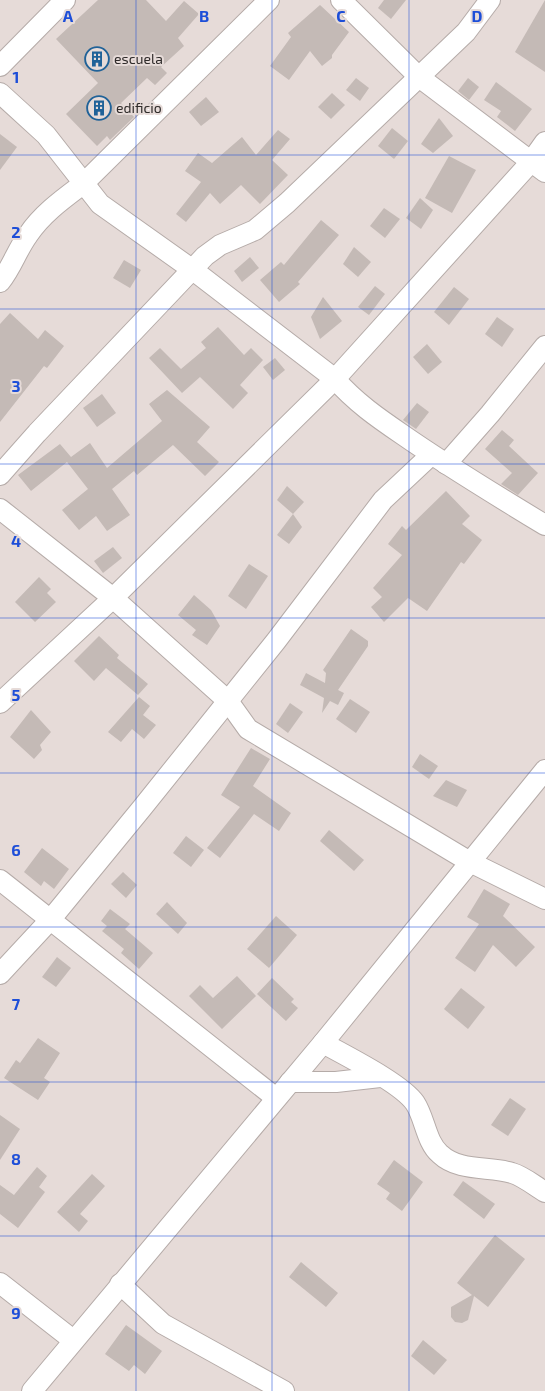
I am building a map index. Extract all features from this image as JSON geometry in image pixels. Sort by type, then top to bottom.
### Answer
[{"type":"street","points":[[0,66],[65,0]]},
{"type":"street","points":[[0,282],[12,266],[28,235],[51,208],[83,184],[269,0]]},
{"type":"street","points":[[341,0],[419,77],[537,167]]},
{"type":"street","points":[[0,476],[44,426],[205,256],[220,245],[255,230],[262,225],[466,32],[490,0]]},
{"type":"street","points":[[0,93],[46,135],[100,204],[193,270],[335,379],[350,396],[438,459],[545,525]]},
{"type":"street","points":[[0,703],[113,598],[335,379],[537,167],[545,142]]},
{"type":"street","points":[[0,974],[51,919],[228,701],[383,500],[438,459],[490,414],[545,346]]},
{"type":"street","points":[[0,508],[113,598],[228,701],[248,729],[470,862],[545,899]]},
{"type":"street","points":[[35,1390],[73,1340],[323,1043],[545,770]]},
{"type":"street","points":[[0,880],[276,1098]]},
{"type":"street","points":[[323,1043],[410,1097],[439,1154],[447,1160],[470,1168],[514,1173],[545,1192]]},
{"type":"street","points":[[290,1082],[336,1082],[380,1077]]},
{"type":"street","points":[[0,1283],[73,1340]]},
{"type":"street","points":[[120,1284],[163,1324],[284,1391]]},
{"type":"building","points":[[98,0],[146,0],[166,21],[184,1],[199,14],[178,38],[184,46],[161,67],[167,73],[155,85],[147,78],[121,103],[134,117],[110,140],[107,136],[97,146],[66,114],[98,83],[56,39]]},
{"type":"building","points":[[384,0],[406,0],[391,19],[378,8]]},
{"type":"building","points":[[545,0],[545,72],[515,52]]},
{"type":"building","points":[[320,5],[349,32],[332,55],[332,58],[322,66],[310,51],[289,80],[270,66],[291,37],[288,33]]},
{"type":"building","points":[[356,78],[369,88],[360,101],[346,90]]},
{"type":"building","points":[[468,78],[479,87],[469,100],[458,91]]},
{"type":"building","points":[[496,82],[532,109],[515,131],[497,117],[501,111],[484,100]]},
{"type":"building","points":[[332,93],[345,105],[331,119],[318,107]]},
{"type":"building","points":[[206,97],[219,112],[201,126],[189,112]]},
{"type":"building","points":[[439,118],[453,136],[433,153],[421,144]]},
{"type":"building","points":[[392,128],[408,141],[394,159],[378,146]]},
{"type":"building","points":[[278,130],[290,139],[272,160],[288,175],[260,204],[241,185],[220,204],[210,193],[186,222],[176,214],[201,182],[185,171],[198,153],[212,163],[242,137],[256,155]]},
{"type":"building","points":[[0,134],[17,147],[0,170]]},
{"type":"building","points":[[449,156],[476,170],[452,213],[425,198]]},
{"type":"building","points":[[420,198],[433,210],[421,229],[406,218]]},
{"type":"building","points":[[384,208],[400,219],[385,238],[370,226]]},
{"type":"building","points":[[321,220],[339,235],[298,282],[300,284],[279,302],[260,280],[281,262],[284,265]]},
{"type":"building","points":[[354,247],[371,262],[358,277],[343,264]]},
{"type":"building","points":[[250,257],[259,268],[242,282],[234,271]]},
{"type":"building","points":[[124,260],[141,270],[130,288],[113,278]]},
{"type":"building","points":[[375,286],[385,294],[369,315],[358,307]]},
{"type":"building","points":[[454,287],[469,299],[449,325],[434,312]]},
{"type":"building","points":[[323,297],[342,321],[320,339],[311,317]]},
{"type":"building","points":[[10,313],[38,339],[45,330],[64,346],[47,368],[44,366],[0,422],[0,324]]},
{"type":"building","points":[[497,317],[514,329],[502,347],[485,334]]},
{"type":"building","points":[[218,327],[244,355],[251,348],[263,360],[240,385],[248,393],[233,409],[200,377],[182,393],[149,358],[160,348],[181,369],[206,348],[201,342]]},
{"type":"building","points":[[427,344],[442,362],[428,374],[413,357]]},
{"type":"building","points":[[275,358],[285,370],[273,380],[263,367]]},
{"type":"building","points":[[167,390],[210,427],[197,442],[219,462],[205,476],[173,445],[137,475],[134,471],[112,489],[130,515],[107,531],[96,516],[79,530],[62,510],[88,489],[67,462],[31,491],[18,475],[60,444],[71,457],[90,443],[107,468],[162,421],[149,404]]},
{"type":"building","points":[[102,394],[116,413],[97,427],[83,408]]},
{"type":"building","points":[[417,403],[429,412],[416,429],[403,420]]},
{"type":"building","points":[[502,430],[514,440],[509,446],[538,473],[518,495],[501,484],[512,473],[485,449]]},
{"type":"building","points":[[287,486],[304,502],[293,514],[277,500]]},
{"type":"building","points":[[446,491],[470,516],[462,524],[482,540],[464,564],[461,562],[427,611],[408,598],[384,622],[371,607],[382,597],[373,588],[402,555],[388,544],[402,526],[406,530]]},
{"type":"building","points":[[293,514],[302,527],[289,544],[277,535]]},
{"type":"building","points":[[113,547],[122,558],[103,573],[94,561]]},
{"type":"building","points":[[249,564],[268,576],[246,609],[228,596]]},
{"type":"building","points":[[39,577],[51,589],[47,593],[56,602],[35,622],[15,602]]},
{"type":"building","points":[[194,595],[211,610],[220,626],[207,645],[192,635],[196,630],[178,615]]},
{"type":"building","points":[[351,629],[368,641],[368,646],[338,690],[344,693],[338,705],[330,701],[322,713],[324,698],[300,685],[306,673],[325,683],[326,673],[323,670]]},
{"type":"building","points":[[99,636],[119,655],[117,658],[148,684],[138,695],[106,668],[94,681],[74,661]]},
{"type":"building","points":[[139,697],[150,706],[143,715],[156,725],[144,739],[132,729],[121,742],[108,732]]},
{"type":"building","points":[[350,699],[370,712],[356,733],[336,719]]},
{"type":"building","points":[[290,703],[303,712],[288,733],[276,724]]},
{"type":"building","points":[[31,710],[51,732],[40,745],[42,750],[34,759],[10,737]]},
{"type":"building","points":[[251,748],[270,759],[253,786],[291,813],[279,831],[254,814],[220,858],[207,848],[240,807],[221,795]]},
{"type":"building","points":[[420,754],[438,766],[429,779],[412,767]]},
{"type":"building","points":[[446,780],[467,790],[457,807],[433,796]]},
{"type":"building","points":[[329,830],[364,860],[354,871],[320,841]]},
{"type":"building","points":[[186,836],[204,850],[191,867],[173,853]]},
{"type":"building","points":[[42,848],[69,869],[54,889],[44,881],[41,886],[24,872]]},
{"type":"building","points":[[123,872],[137,885],[126,898],[111,884]]},
{"type":"building","points":[[484,889],[510,904],[503,916],[535,947],[516,967],[493,945],[475,972],[455,958],[479,924],[467,917]]},
{"type":"building","points":[[167,902],[187,923],[178,934],[156,914]]},
{"type":"building","points":[[110,909],[130,924],[125,929],[153,953],[139,969],[121,953],[124,949],[102,931],[107,926],[101,921]]},
{"type":"building","points":[[276,916],[297,935],[269,968],[247,949]]},
{"type":"building","points":[[57,957],[71,968],[56,987],[42,977]]},
{"type":"building","points":[[237,976],[256,996],[222,1029],[189,996],[200,985],[213,998]]},
{"type":"building","points":[[272,978],[294,999],[291,1002],[298,1008],[286,1021],[257,994]]},
{"type":"building","points":[[461,988],[485,1007],[468,1029],[444,1009]]},
{"type":"building","points":[[38,1038],[60,1053],[44,1078],[50,1082],[38,1100],[4,1078],[16,1060],[20,1063]]},
{"type":"building","points":[[510,1098],[526,1109],[508,1136],[491,1125]]},
{"type":"building","points":[[0,1115],[20,1129],[0,1160]]},
{"type":"building","points":[[394,1160],[423,1182],[402,1211],[386,1199],[390,1193],[377,1184]]},
{"type":"building","points":[[37,1167],[47,1176],[39,1187],[45,1192],[18,1228],[0,1214],[0,1185],[14,1195]]},
{"type":"building","points":[[92,1174],[105,1186],[80,1214],[88,1221],[79,1232],[57,1212]]},
{"type":"building","points":[[463,1181],[495,1204],[484,1219],[453,1195]]},
{"type":"building","points":[[495,1235],[525,1259],[488,1307],[474,1296],[468,1320],[462,1323],[455,1322],[451,1317],[451,1307],[472,1295],[457,1283]]},
{"type":"building","points":[[301,1262],[338,1293],[326,1307],[289,1277]]},
{"type":"building","points":[[126,1325],[162,1351],[145,1374],[134,1365],[129,1371],[105,1354]]},
{"type":"building","points":[[423,1340],[447,1360],[434,1375],[411,1356]]},
{"type":"place","name":"escuela","points":[[97,59]]},
{"type":"place","name":"edificio","points":[[99,108]]}]
